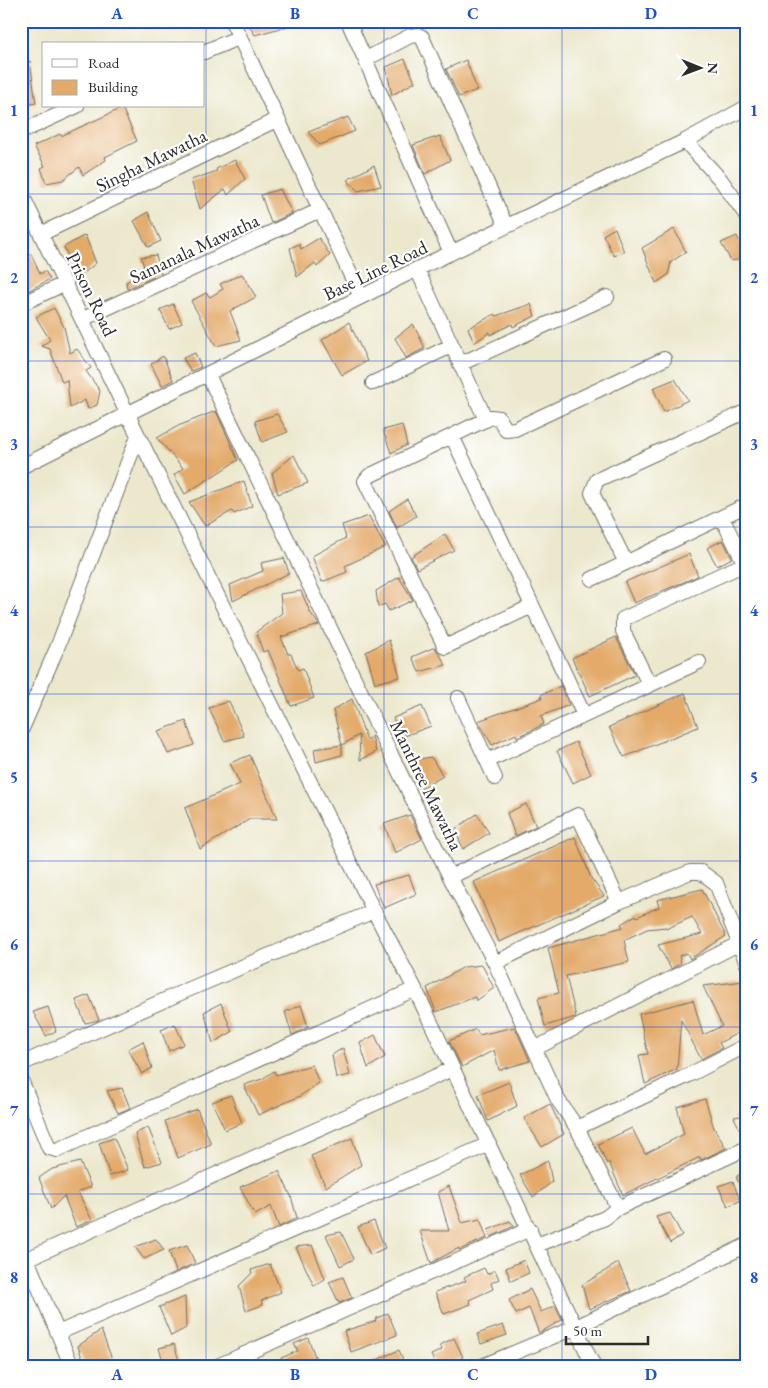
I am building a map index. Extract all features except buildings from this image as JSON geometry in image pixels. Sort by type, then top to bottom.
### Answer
[{"type":"street","points":[[232,21],[361,297]]},
{"type":"street","points":[[348,21],[451,253]]},
{"type":"street","points":[[366,59],[410,36],[418,34],[422,37],[506,226]]},
{"type":"street","points":[[205,52],[240,37]]},
{"type":"street","name":"Base Line Road","points":[[21,467],[417,269],[685,141],[747,107]]},
{"type":"street","points":[[21,132],[73,108]]},
{"type":"street","name":"Singha Mawatha","points":[[41,234],[278,120]]},
{"type":"street","points":[[685,141],[720,179],[747,216]]},
{"type":"street","name":"Prison Road","points":[[21,193],[66,283],[138,436],[414,989],[530,1229],[594,1367]]},
{"type":"street","name":"Samanala Mawatha","points":[[83,319],[320,210]]},
{"type":"street","points":[[417,269],[486,420]]},
{"type":"street","points":[[21,304],[66,283]]},
{"type":"street","points":[[460,364],[607,297]]},
{"type":"street","points":[[373,383],[452,346]]},
{"type":"street","points":[[532,606],[445,647],[365,481],[370,476],[491,417],[499,418],[506,430],[514,430],[664,358]]},
{"type":"street","name":"Manthree Mawatha","points":[[208,375],[450,877],[495,963],[536,1048],[558,1100],[577,1128],[618,1208]]},
{"type":"street","points":[[626,563],[592,493],[597,480],[747,411]]},
{"type":"street","points":[[21,731],[57,648],[138,436]]},
{"type":"street","points":[[452,436],[584,715]]},
{"type":"street","points":[[592,579],[747,505]]},
{"type":"street","points":[[649,684],[623,631],[623,620],[746,564],[722,518]]},
{"type":"street","points":[[487,761],[699,662]]},
{"type":"street","points":[[458,698],[495,778]]},
{"type":"street","points":[[450,877],[578,814],[619,902]]},
{"type":"street","points":[[495,963],[619,902],[690,872],[701,872],[716,883],[747,964]]},
{"type":"street","points":[[21,1064],[374,911]]},
{"type":"street","points":[[536,1048],[738,944]]},
{"type":"street","points":[[21,1080],[49,1148],[57,1150],[414,989]]},
{"type":"street","points":[[577,1128],[689,1075],[747,1045]]},
{"type":"street","points":[[72,1367],[27,1259],[452,1069]]},
{"type":"street","points":[[58,1333],[489,1144]]},
{"type":"street","points":[[537,1245],[605,1218],[618,1208],[747,1148]]},
{"type":"street","points":[[215,1367],[530,1229]]},
{"type":"street","points":[[480,1367],[576,1327],[747,1245]]}]
